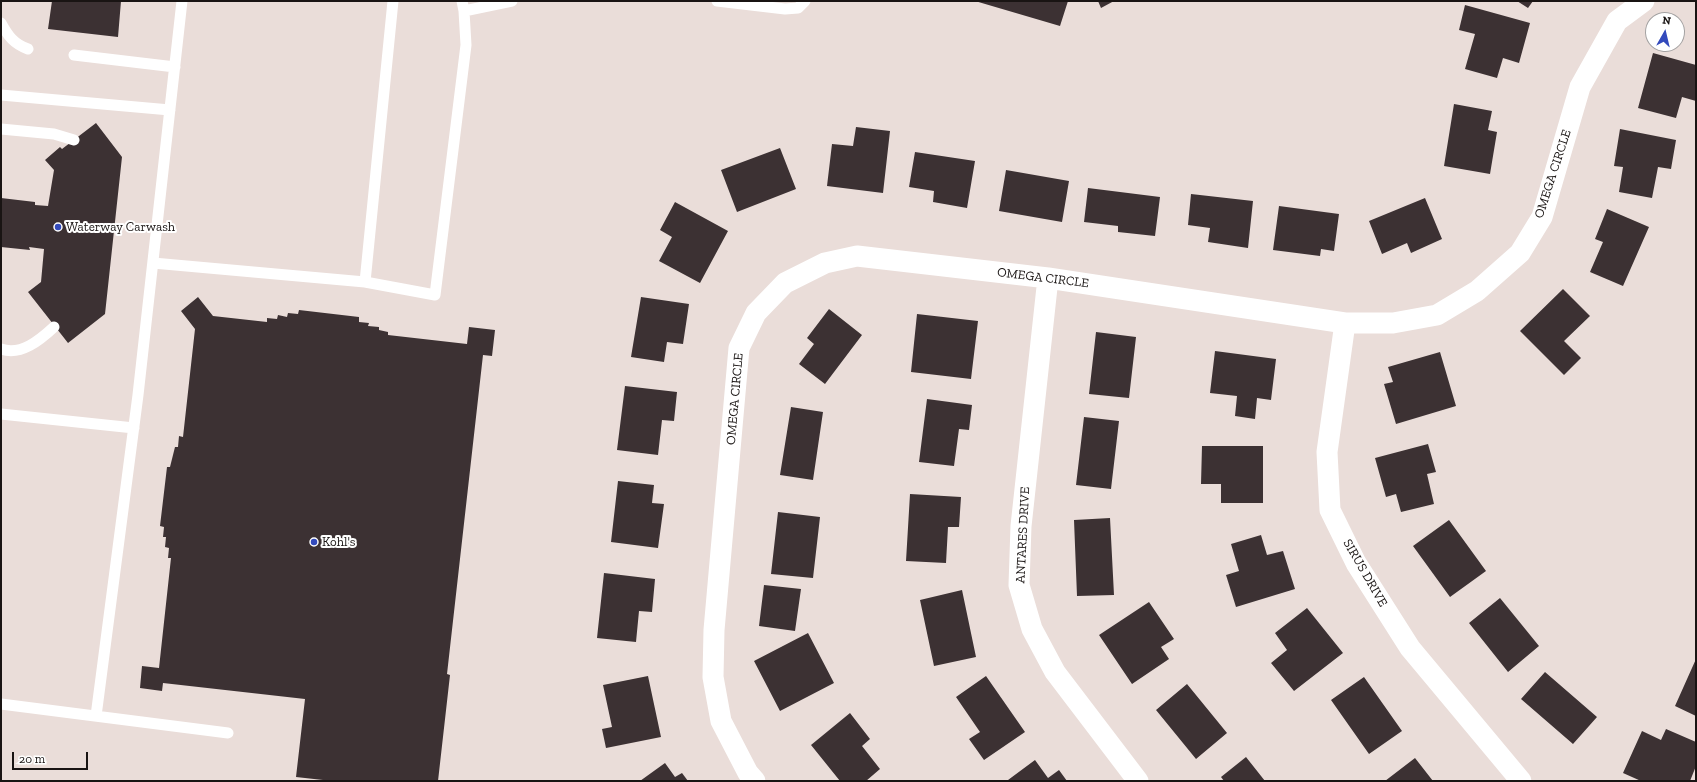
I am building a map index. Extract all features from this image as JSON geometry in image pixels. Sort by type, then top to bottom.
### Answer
[{"type":"street","name":"OMEGA CIRCLE","points":[[754,781],[748,773],[721,721],[713,677],[714,630],[740,348],[756,313],[785,283],[825,264],[857,256],[1048,278],[1345,323],[1393,323],[1437,315],[1478,291],[1520,253],[1542,217],[1580,86],[1617,21],[1644,1]]},
{"type":"street","name":"ANTARES DRIVE","points":[[1048,278],[1021,526],[1019,585],[1032,629],[1055,672],[1138,781]]},
{"type":"street","name":"SIRUS DRIVE","points":[[1345,323],[1327,452],[1330,510],[1356,562],[1410,648],[1521,781]]},
{"type":"lane","points":[[96,716],[134,428],[182,1]]},
{"type":"lane","points":[[365,282],[394,1]]},
{"type":"lane","points":[[153,263],[365,282],[435,294],[466,45],[463,6],[512,1]]},
{"type":"lane","points":[[717,1],[785,9],[798,8],[805,1]]},
{"type":"lane","points":[[1,23],[8,36],[18,45],[28,49]]},
{"type":"lane","points":[[74,55],[175,67]]},
{"type":"lane","points":[[1,95],[170,110]]},
{"type":"lane","points":[[1,129],[54,134],[74,140]]},
{"type":"lane","points":[[1,349],[9,352],[25,349],[51,329]]},
{"type":"lane","points":[[1,414],[134,428]]},
{"type":"lane","points":[[1,704],[228,733]]},
{"type":"building","points":[[52,1],[121,1],[118,37],[48,29]]},
{"type":"building","points":[[975,1],[1068,1],[1060,26]]},
{"type":"building","points":[[1098,1],[1114,1],[1101,8]]},
{"type":"building","points":[[1517,1],[1533,1],[1528,8]]},
{"type":"building","points":[[1465,5],[1530,23],[1519,63],[1503,58],[1497,78],[1465,69],[1475,34],[1459,30]]},
{"type":"building","points":[[1653,53],[1696,65],[1696,101],[1682,97],[1676,118],[1638,108]]},
{"type":"building","points":[[1454,104],[1492,111],[1488,130],[1497,132],[1490,174],[1444,166]]},
{"type":"building","name":"Waterway Carwash","points":[[96,123],[122,157],[105,314],[68,343],[28,292],[41,282],[44,249],[29,247],[30,250],[1,247],[1,198],[35,202],[35,205],[48,206],[54,170],[45,160],[60,147],[62,149]]},
{"type":"building","points":[[856,127],[890,131],[883,193],[827,186],[832,144],[853,146]]},
{"type":"building","points":[[1620,129],[1676,140],[1671,169],[1658,167],[1652,198],[1619,192],[1623,167],[1614,166]]},
{"type":"building","points":[[780,148],[796,189],[737,212],[721,170]]},
{"type":"building","points":[[915,152],[975,161],[967,208],[933,202],[934,191],[909,187]]},
{"type":"building","points":[[1006,170],[1069,181],[1062,222],[999,211]]},
{"type":"building","points":[[1088,188],[1160,197],[1155,236],[1118,232],[1118,226],[1084,222]]},
{"type":"building","points":[[1191,194],[1253,201],[1248,248],[1208,242],[1210,228],[1188,225]]},
{"type":"building","points":[[1425,198],[1442,239],[1411,253],[1407,243],[1382,254],[1369,221]]},
{"type":"building","points":[[675,202],[728,231],[700,283],[659,261],[672,237],[660,230]]},
{"type":"building","points":[[1279,206],[1339,214],[1334,251],[1321,249],[1320,256],[1273,250]]},
{"type":"building","points":[[1607,209],[1649,227],[1623,286],[1590,272],[1603,242],[1595,239]]},
{"type":"building","points":[[1563,289],[1590,316],[1564,341],[1581,358],[1564,375],[1520,331]]},
{"type":"building","name":"Kohl's","points":[[198,297],[213,316],[267,322],[267,318],[277,319],[278,315],[287,317],[288,313],[298,314],[299,310],[359,317],[359,322],[369,323],[368,326],[379,327],[379,330],[388,332],[388,335],[467,344],[469,327],[495,330],[492,356],[483,355],[447,674],[450,675],[438,781],[332,781],[296,777],[305,699],[163,683],[162,691],[140,688],[142,666],[159,668],[171,558],[168,558],[169,548],[165,547],[166,537],[163,537],[164,527],[160,526],[167,467],[170,467],[175,447],[178,447],[179,436],[183,437],[195,329],[181,311]]},
{"type":"building","points":[[641,297],[689,304],[683,344],[667,342],[664,362],[631,357]]},
{"type":"building","points":[[829,309],[862,335],[825,384],[799,364],[814,344],[807,338]]},
{"type":"building","points":[[917,314],[978,321],[971,379],[911,372]]},
{"type":"building","points":[[1096,332],[1136,337],[1129,398],[1089,394]]},
{"type":"building","points":[[1215,351],[1276,359],[1271,400],[1257,398],[1255,419],[1235,416],[1237,396],[1210,393]]},
{"type":"building","points":[[1440,352],[1456,406],[1396,424],[1384,384],[1393,382],[1388,367]]},
{"type":"building","points":[[625,386],[677,392],[674,421],[662,420],[658,455],[617,450]]},
{"type":"building","points":[[927,399],[972,405],[969,430],[959,429],[954,466],[919,462]]},
{"type":"building","points":[[791,407],[823,412],[813,480],[780,475]]},
{"type":"building","points":[[1084,417],[1119,421],[1111,489],[1076,485]]},
{"type":"building","points":[[1428,444],[1436,472],[1427,474],[1434,504],[1401,512],[1396,494],[1386,497],[1375,458]]},
{"type":"building","points":[[1202,446],[1263,446],[1263,503],[1221,503],[1221,484],[1201,484]]},
{"type":"building","points":[[618,481],[654,485],[652,503],[664,504],[658,548],[611,542]]},
{"type":"building","points":[[910,494],[961,497],[959,527],[948,527],[946,563],[906,561]]},
{"type":"building","points":[[778,512],[820,517],[813,578],[771,574]]},
{"type":"building","points":[[1110,518],[1114,595],[1077,596],[1074,520]]},
{"type":"building","points":[[1449,520],[1486,571],[1450,597],[1413,546]]},
{"type":"building","points":[[1261,535],[1267,555],[1283,551],[1295,589],[1236,607],[1226,575],[1239,571],[1231,544]]},
{"type":"building","points":[[604,573],[655,579],[652,612],[639,611],[636,642],[597,638]]},
{"type":"building","points":[[764,585],[801,589],[795,631],[759,626]]},
{"type":"building","points":[[962,590],[976,657],[934,666],[920,600]]},
{"type":"building","points":[[1500,598],[1539,646],[1508,672],[1469,623]]},
{"type":"building","points":[[1149,602],[1174,639],[1161,647],[1169,659],[1132,684],[1099,635]]},
{"type":"building","points":[[1307,608],[1343,653],[1294,691],[1271,663],[1287,650],[1275,633]]},
{"type":"building","points":[[808,633],[834,683],[780,711],[754,661]]},
{"type":"building","points":[[1696,659],[1696,716],[1675,706]]},
{"type":"building","points":[[1545,672],[1597,717],[1573,744],[1521,699]]},
{"type":"building","points":[[648,676],[661,737],[606,748],[602,729],[612,727],[603,685]]},
{"type":"building","points":[[986,676],[1025,732],[984,760],[969,739],[980,732],[956,697]]},
{"type":"building","points":[[1364,677],[1402,731],[1369,754],[1331,700]]},
{"type":"building","points":[[1187,684],[1227,733],[1196,759],[1156,710]]},
{"type":"building","points":[[850,713],[870,739],[862,746],[880,769],[866,781],[840,781],[811,745]]},
{"type":"building","points":[[1666,729],[1696,742],[1696,766],[1690,781],[1641,781],[1623,773],[1642,731],[1661,740]]},
{"type":"building","points":[[1246,757],[1265,781],[1224,781],[1221,777]]},
{"type":"building","points":[[1415,758],[1433,781],[1385,781]]},
{"type":"building","points":[[1035,760],[1048,778],[1059,770],[1067,781],[1008,780]]},
{"type":"building","points":[[665,763],[675,777],[682,773],[688,781],[640,781]]},
{"type":"place","name":"Waterway Carwash","points":[[58,227]]},
{"type":"place","name":"Kohl's","points":[[314,542]]}]
